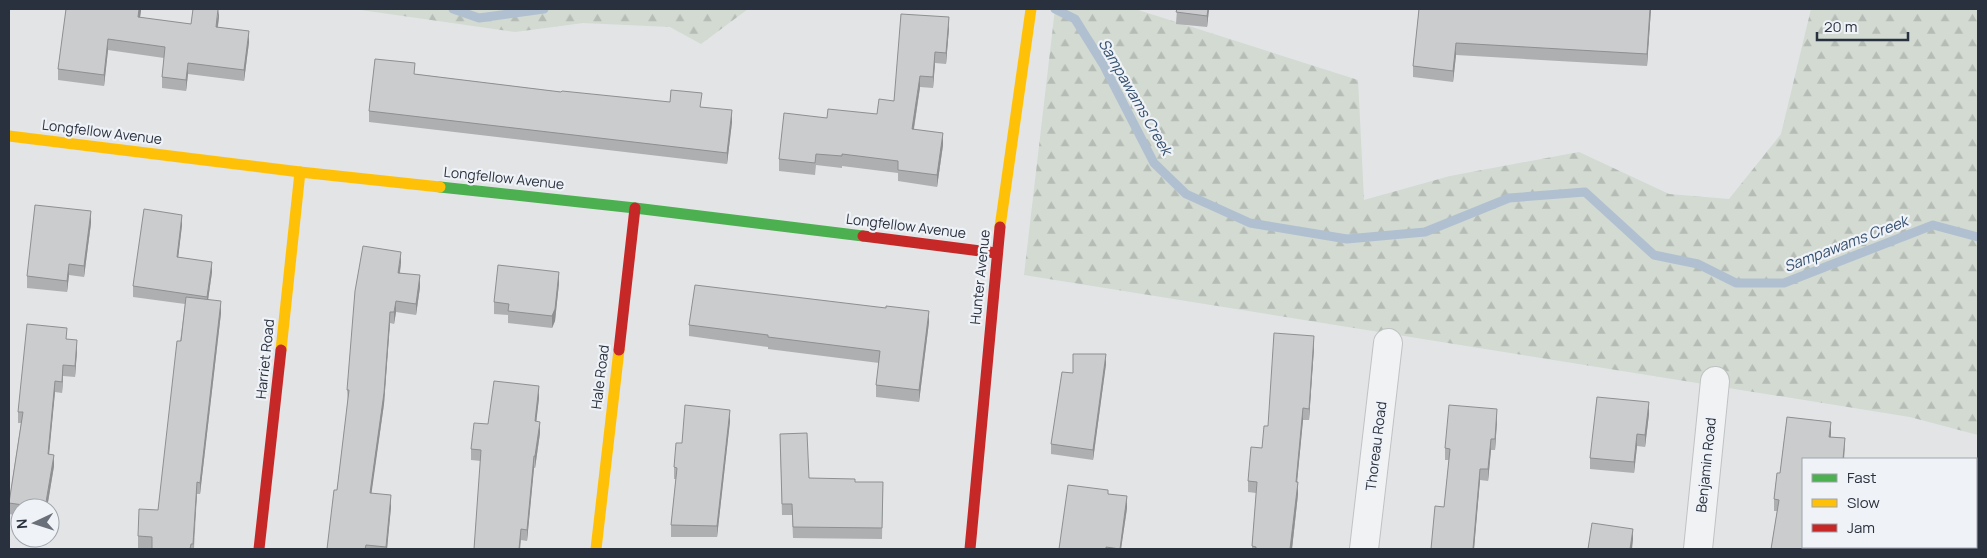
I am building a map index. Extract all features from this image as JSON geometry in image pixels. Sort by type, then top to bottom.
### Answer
[{"type":"street","name":"Hunter Avenue","points":[[970,549],[996,253],[1031,9]]},
{"type":"street","name":"Longfellow Avenue","points":[[9,136],[300,172],[635,208],[996,253]]},
{"type":"street","name":"Harriet Road","points":[[259,549],[300,172]]},
{"type":"street","name":"Hale Road","points":[[596,549],[635,208]]},
{"type":"street","name":"Thoreau Road","points":[[1364,549],[1388,344]]},
{"type":"street","name":"Benjamin Road","points":[[1698,549],[1715,381]]},
{"type":"green space","points":[[354,9],[748,9],[701,44],[670,27],[583,23],[515,32]]},
{"type":"green space","points":[[1055,9],[1135,9],[1358,80],[1364,200],[1450,176],[1579,152],[1669,194],[1729,199],[1781,134],[1811,9],[1978,9],[1978,435],[1910,417],[1024,275]]},
{"type":"building","points":[[66,9],[139,9],[138,17],[191,24],[193,9],[218,9],[216,27],[249,31],[244,70],[188,63],[186,80],[162,77],[165,47],[108,39],[104,75],[58,69]]},
{"type":"building","points":[[1177,9],[1208,9],[1207,16],[1176,12]]},
{"type":"building","points":[[1419,9],[1650,9],[1647,54],[1456,43],[1453,71],[1413,66]]},
{"type":"building","points":[[901,14],[949,17],[946,53],[935,52],[933,77],[920,76],[912,129],[943,133],[937,175],[898,170],[898,161],[842,154],[842,156],[816,154],[815,163],[779,159],[784,113],[827,118],[828,109],[877,114],[879,99],[894,101]]},
{"type":"building","points":[[375,59],[415,63],[414,74],[561,92],[670,102],[671,90],[702,93],[700,107],[732,110],[727,153],[369,111]]},
{"type":"building","points":[[35,205],[91,211],[84,266],[69,264],[67,281],[27,276]]},
{"type":"building","points":[[144,209],[182,215],[177,257],[212,262],[207,297],[133,286]]},
{"type":"building","points":[[363,246],[401,252],[398,273],[420,275],[416,304],[396,301],[394,312],[390,312],[384,393],[370,493],[391,495],[386,547],[366,545],[365,549],[327,549],[334,490],[337,490],[349,390],[347,390],[355,291]]},
{"type":"building","points":[[498,265],[559,272],[555,309],[552,316],[508,311],[509,304],[494,302]]},
{"type":"building","points":[[695,285],[886,308],[886,306],[929,311],[919,390],[876,385],[880,351],[689,325]]},
{"type":"building","points":[[186,297],[221,301],[200,483],[197,482],[193,544],[191,544],[190,549],[152,549],[152,537],[138,536],[139,509],[158,510],[177,341],[181,341]]},
{"type":"building","points":[[27,324],[67,328],[66,339],[77,340],[75,366],[63,365],[62,382],[55,381],[48,454],[54,455],[47,498],[10,498],[10,503],[9,503],[23,412],[18,412]]},
{"type":"building","points":[[1274,333],[1314,336],[1309,409],[1303,408],[1296,482],[1298,482],[1290,549],[1256,549],[1256,547],[1252,546],[1257,482],[1248,481],[1251,447],[1262,448],[1264,426],[1268,426]]},
{"type":"building","points":[[1073,354],[1106,354],[1093,450],[1051,444],[1062,372],[1073,373]]},
{"type":"building","points":[[494,381],[539,386],[535,421],[540,422],[534,456],[527,530],[521,529],[519,549],[474,549],[481,450],[471,449],[474,423],[488,424]]},
{"type":"building","points":[[1597,397],[1649,402],[1645,435],[1637,434],[1634,462],[1590,458]]},
{"type":"building","points":[[685,405],[730,410],[717,526],[671,525],[677,468],[674,467],[676,443],[682,443]]},
{"type":"building","points":[[1449,405],[1497,409],[1495,439],[1491,439],[1488,469],[1480,469],[1473,549],[1431,549],[1435,506],[1444,507],[1450,449],[1445,448]]},
{"type":"building","points":[[1787,417],[1831,422],[1829,437],[1845,438],[1843,458],[1802,458],[1802,548],[1827,549],[1771,549],[1779,500],[1774,499],[1777,473],[1780,473]]},
{"type":"building","points":[[807,433],[809,478],[855,479],[855,482],[883,482],[882,528],[793,527],[792,504],[782,504],[780,434]]},
{"type":"building","points":[[1068,485],[1108,490],[1108,494],[1127,496],[1120,549],[1106,547],[1106,549],[1059,549]]},
{"type":"building","points":[[1592,523],[1633,529],[1630,549],[1588,549]]},
{"type":"building","points":[[1902,548],[1968,548],[1968,549]]},
{"type":"waterway","name":"Sampawams Creek","points":[[453,9],[479,18],[544,9]]},
{"type":"waterway","name":"Sampawams Creek","points":[[1055,9],[1075,19],[1103,64],[1154,163],[1186,194],[1250,223],[1347,239],[1425,232],[1509,198],[1585,192],[1654,255],[1698,264],[1736,283],[1784,283],[1933,225],[1978,237]]},
{"type":"traffic: fast","points":[[440,187],[635,208],[863,236]]},
{"type":"traffic: slow","points":[[1000,227],[1031,9]]},
{"type":"traffic: slow","points":[[9,136],[300,172],[440,187]]},
{"type":"traffic: slow","points":[[281,350],[300,172]]},
{"type":"traffic: slow","points":[[596,549],[619,350]]},
{"type":"traffic: jam","points":[[619,350],[635,208]]},
{"type":"traffic: jam","points":[[970,549],[1000,227]]},
{"type":"traffic: jam","points":[[863,236],[996,253]]},
{"type":"traffic: jam","points":[[259,549],[281,350]]}]
